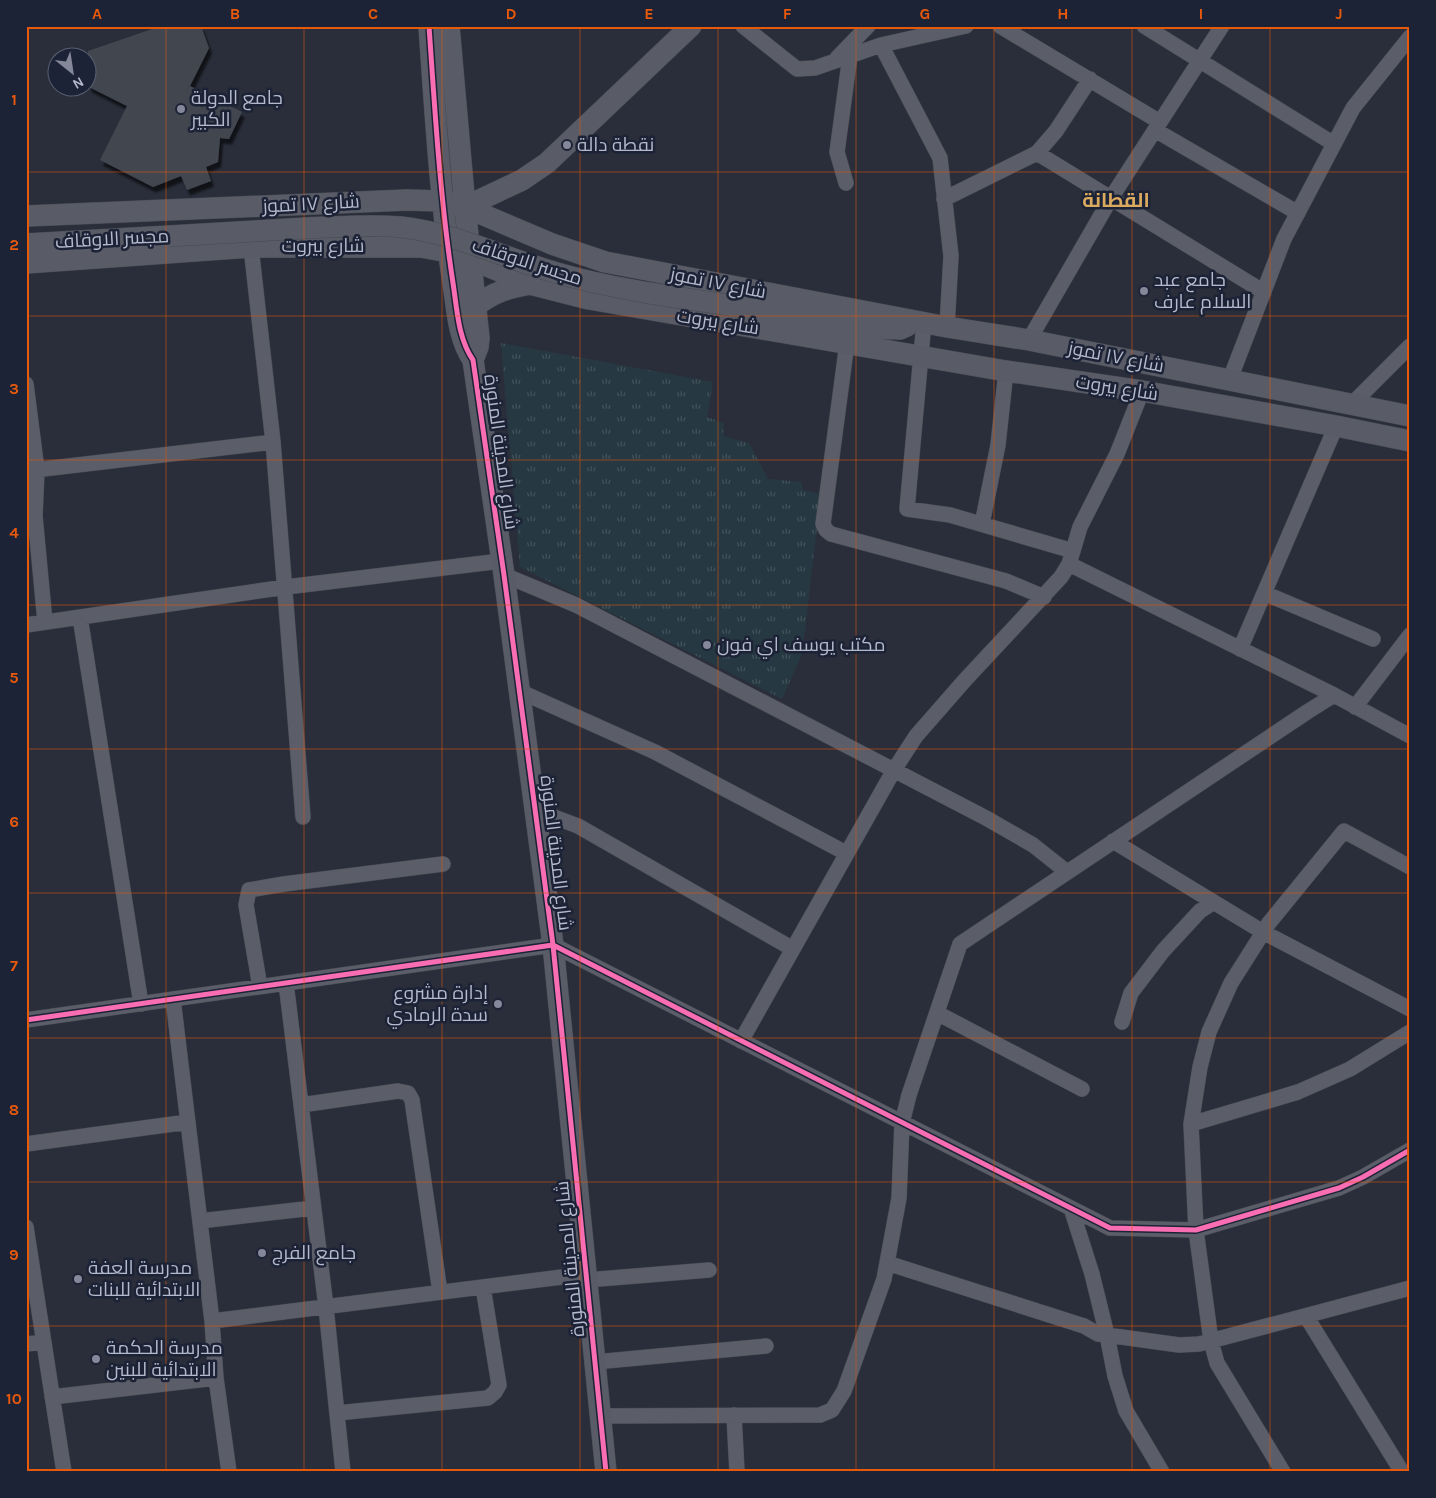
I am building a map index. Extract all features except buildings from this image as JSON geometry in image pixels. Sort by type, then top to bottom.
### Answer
[{"type":"street","points":[[429,26],[442,201],[448,251],[463,342],[473,360]]},
{"type":"street","points":[[449,26],[479,341],[473,360]]},
{"type":"street","points":[[465,207],[522,180],[547,163],[691,26]]},
{"type":"street","points":[[743,26],[797,69],[815,68],[881,45],[966,26]]},
{"type":"street","points":[[834,61],[868,26]]},
{"type":"street","points":[[1000,26],[1090,79],[1158,126],[1298,213]]},
{"type":"street","points":[[1144,26],[1334,144]]},
{"type":"street","points":[[1029,340],[1111,198],[1222,26]]},
{"type":"street","points":[[1230,379],[1284,239],[1334,144],[1353,108],[1410,37]]},
{"type":"street","points":[[881,45],[940,158],[951,256],[947,326]]},
{"type":"street","points":[[846,183],[836,152],[850,56]]},
{"type":"street","points":[[944,199],[1037,153],[1056,131],[1090,79]]},
{"type":"street","points":[[1037,153],[1264,292]]},
{"type":"street","name":"شارع ١٧ تموز","points":[[26,216],[407,200],[442,201],[465,207],[552,244],[605,262],[1029,340],[1353,403],[1410,416]]},
{"type":"street","name":"مجسر الاوقاف","points":[[26,244],[361,226],[400,227],[458,240],[574,278],[632,290],[876,328],[900,329],[924,322]]},
{"type":"street","name":"شارع بيروت","points":[[26,263],[251,247],[407,246],[448,251],[470,258],[530,284],[608,303],[1006,371],[1142,391],[1410,441]]},
{"type":"street","points":[[251,247],[273,442],[303,817]]},
{"type":"street","points":[[475,307],[499,291],[530,284]]},
{"type":"street","points":[[924,322],[907,509],[950,515],[982,524],[1071,558],[1240,649],[1334,695],[1410,736]]},
{"type":"street","name":"مجسر الاوقاف","points":[[876,328],[895,338],[920,356]]},
{"type":"street","points":[[847,343],[823,524],[826,530],[831,534],[1006,580],[1044,597]]},
{"type":"street","points":[[1353,403],[1410,346]]},
{"type":"street","name":"شارع المدينة المنورة","points":[[473,360],[520,691],[553,946],[606,1472]]},
{"type":"street","points":[[982,524],[998,445],[1006,371]]},
{"type":"street","points":[[26,384],[35,516],[45,622]]},
{"type":"street","points":[[741,1041],[846,853],[916,736],[965,680],[1061,577],[1071,558],[1080,527],[1117,454],[1142,391]]},
{"type":"street","points":[[1240,649],[1336,426]]},
{"type":"street","points":[[32,471],[273,442]]},
{"type":"street","points":[[26,625],[286,587],[503,568],[986,818],[1033,845],[1067,872]]},
{"type":"street","points":[[1264,593],[1373,639]]},
{"type":"street","points":[[80,617],[141,1004]]},
{"type":"street","points":[[1355,707],[1410,635]]},
{"type":"street","points":[[520,691],[655,752],[846,853]]},
{"type":"street","points":[[601,1416],[820,1415],[832,1410],[844,1390],[884,1280],[899,1198],[902,1122],[909,1095],[960,944],[1334,695]]},
{"type":"street","points":[[535,810],[578,826],[793,949]]},
{"type":"street","points":[[1283,1472],[1220,1370],[1211,1341],[1196,1230],[1191,1124],[1200,1067],[1209,1032],[1231,983],[1264,932],[1344,831],[1410,867]]},
{"type":"street","points":[[1113,841],[1264,932],[1410,1009]]},
{"type":"street","points":[[260,987],[246,905],[249,890],[443,864]]},
{"type":"street","points":[[1122,1022],[1131,993],[1163,951],[1200,911],[1214,902]]},
{"type":"street","points":[[26,1020],[553,946],[1110,1228],[1196,1230],[1339,1188],[1364,1177],[1410,1150]]},
{"type":"street","points":[[286,984],[326,1307],[343,1472]]},
{"type":"street","points":[[173,999],[212,1321],[216,1378],[229,1472]]},
{"type":"street","points":[[937,1013],[1082,1089]]},
{"type":"street","points":[[1191,1124],[1298,1092],[1350,1069],[1410,1032]]},
{"type":"street","points":[[301,1105],[398,1091],[408,1093],[412,1100],[440,1292]]},
{"type":"street","points":[[26,1144],[188,1122]]},
{"type":"street","points":[[200,1221],[313,1208]]},
{"type":"street","points":[[1071,1208],[1082,1241],[1107,1335],[1115,1376],[1126,1410],[1162,1472]]},
{"type":"street","points":[[26,1227],[64,1472]]},
{"type":"street","points":[[886,1262],[1084,1326],[1098,1334],[1179,1345],[1199,1344],[1409,1290]]},
{"type":"street","points":[[212,1321],[483,1286],[586,1277],[709,1270]]},
{"type":"street","points":[[337,1413],[488,1398],[495,1392],[499,1385],[483,1286]]},
{"type":"street","points":[[1306,1316],[1402,1472]]},
{"type":"street","points":[[26,1344],[44,1342]]},
{"type":"street","points":[[595,1362],[766,1346]]},
{"type":"street","points":[[52,1398],[216,1378]]},
{"type":"street","points":[[734,1415],[737,1472]]},
{"type":"green space","points":[[501,343],[713,382],[707,417],[724,423],[723,436],[749,443],[768,479],[801,482],[803,490],[821,494],[802,654],[782,699],[520,567]]},
{"type":"cycle path","points":[[429,26],[438,155],[448,251],[461,333],[473,360],[504,575],[553,945],[606,1472]]},
{"type":"cycle path","points":[[26,1020],[553,945],[1110,1228],[1196,1230],[1339,1188],[1363,1177],[1410,1150]]},
{"type":"place","name":"جامع الدولة الكبير","points":[[181,109]]},
{"type":"place","name":"نقطة دالة","points":[[567,145]]},
{"type":"place","name":"جامع عبد السلام عارف","points":[[1144,291]]},
{"type":"place","name":"مكتب يوسف اي فون","points":[[707,645]]},
{"type":"place","name":"إدارة مشروع سدة الرمادي","points":[[498,1004]]},
{"type":"place","name":"جامع الفرج","points":[[262,1253]]},
{"type":"place","name":"مدرسة العفة الابتدائية للبنات","points":[[78,1279]]},
{"type":"place","name":"مدرسة الحكمة الابتدائية للبنين","points":[[96,1359]]},
{"type":"district","name":"القطانة","points":[[1116,200]]}]
